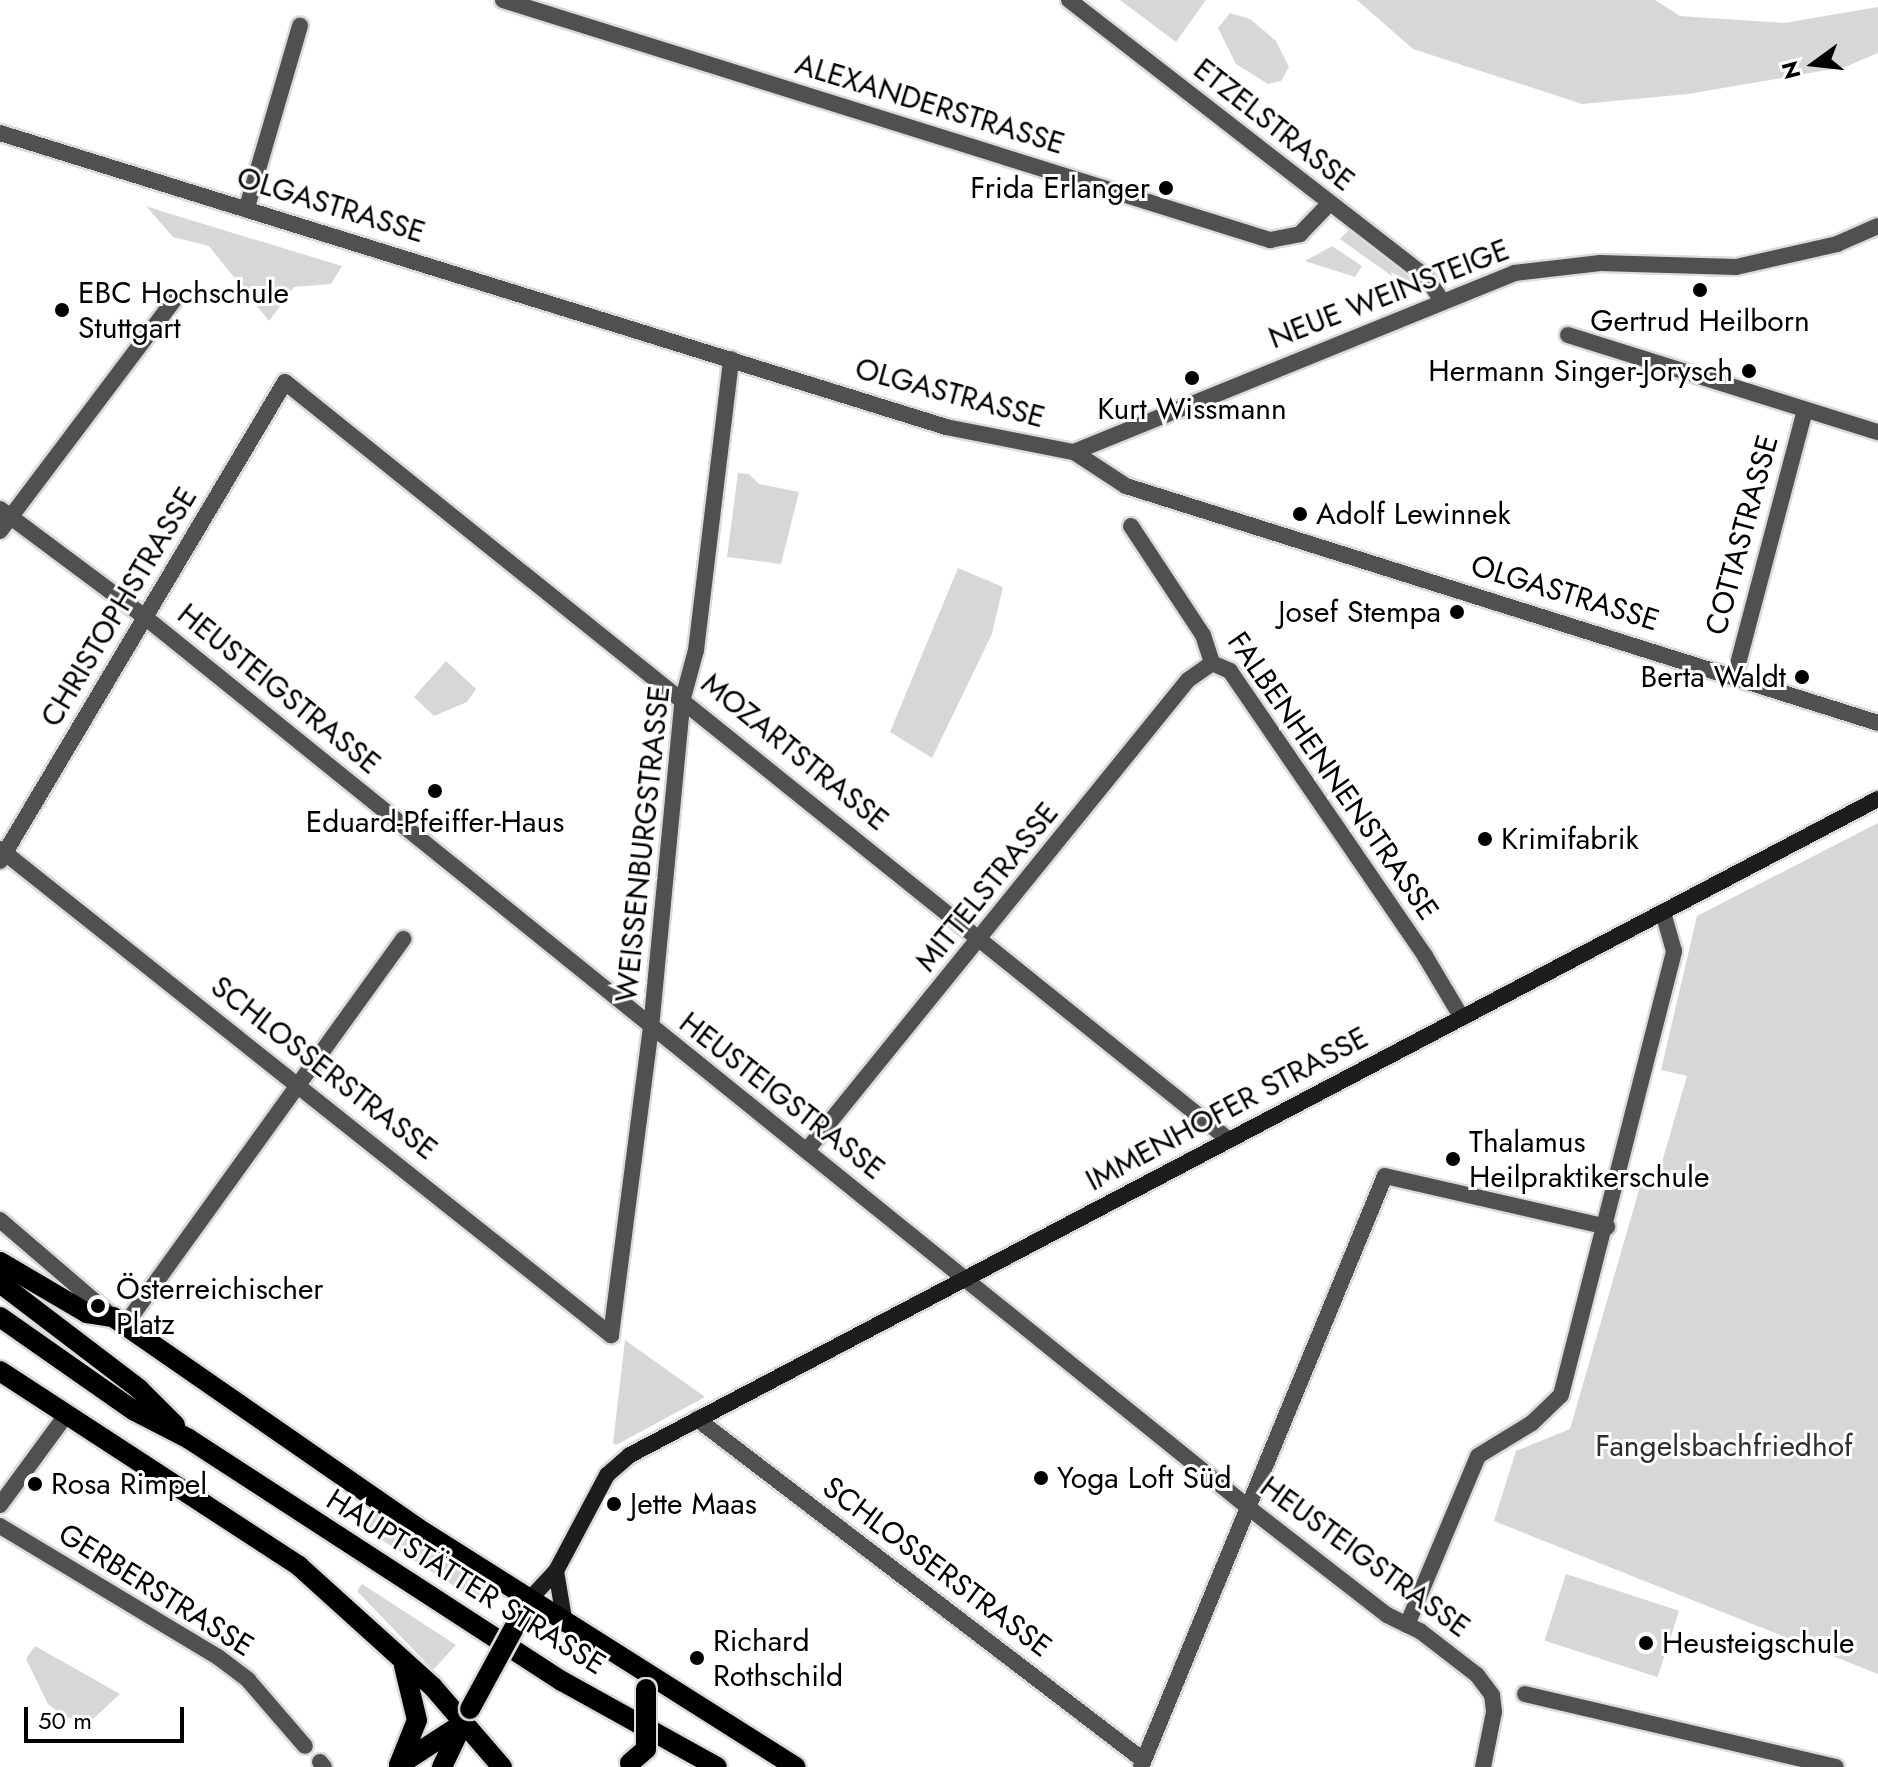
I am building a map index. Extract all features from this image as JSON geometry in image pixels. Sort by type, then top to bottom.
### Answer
[{"type":"main road","name":"IMMENHOFER STRASSE","points":[[556,1571],[607,1475],[630,1455],[1878,799]]},
{"type":"main road","points":[[0,1262],[87,1313],[119,1321],[525,1608],[565,1625],[795,1767]]},
{"type":"main road","name":"HAUPTSTÄTTER STRASSE","points":[[0,1283],[139,1389],[189,1439]]},
{"type":"main road","name":"HAUPTSTÄTTER STRASSE","points":[[0,1317],[82,1377],[189,1439],[562,1681],[717,1767]]},
{"type":"main road","points":[[0,1371],[299,1566],[360,1617],[404,1666],[466,1716],[502,1767]]},
{"type":"main road","points":[[442,1767],[525,1608],[556,1571]]},
{"type":"main road","points":[[556,1571],[565,1625]]},
{"type":"main road","points":[[626,1663],[646,1689],[635,1761]]},
{"type":"main road","points":[[397,1766],[417,1720],[404,1666]]},
{"type":"main road","points":[[397,1766],[466,1716]]},
{"type":"street","name":"ALEXANDERSTRASSE","points":[[503,0],[1270,240],[1300,234],[1329,204]]},
{"type":"street","name":"ETZELSTRASSE","points":[[1069,0],[1426,277],[1441,299]]},
{"type":"street","points":[[247,207],[300,26]]},
{"type":"street","name":"OLGASTRASSE","points":[[0,133],[247,207],[946,427],[1074,452],[1126,486],[1735,675],[1878,723]]},
{"type":"street","name":"NEUE WEINSTEIGE","points":[[1074,452],[1441,299],[1514,273],[1556,264],[1736,267],[1837,244],[1878,226]]},
{"type":"street","points":[[0,531],[5,513],[174,300]]},
{"type":"street","points":[[1568,335],[1878,432]]},
{"type":"street","name":"WEISSENBURGSTRASSE","points":[[611,1335],[651,1028],[683,698],[706,580],[731,359]]},
{"type":"street","name":"MOZARTSTRASSE","points":[[285,382],[683,698],[1229,1140]]},
{"type":"street","name":"CHRISTOPHSTRASSE","points":[[2,853],[146,618],[285,382]]},
{"type":"street","name":"COTTASTRASSE","points":[[1735,675],[1805,410]]},
{"type":"street","name":"HEUSTEIGSTRASSE","points":[[5,513],[146,618],[1249,1508],[1387,1615],[1407,1625],[1477,1675],[1492,1695],[1494,1712],[1483,1767]]},
{"type":"street","name":"FALBENHENNENSTRASSE","points":[[1131,526],[1203,635],[1212,663],[1230,671],[1425,956],[1462,1018]]},
{"type":"street","name":"MITTELSTRASSE","points":[[807,1150],[1188,680],[1212,663]]},
{"type":"street","name":"SCHLOSSERSTRASSE","points":[[2,853],[299,1084],[611,1335]]},
{"type":"street","points":[[1407,1625],[1478,1456],[1532,1423],[1561,1395],[1607,1227],[1674,951],[1663,913]]},
{"type":"street","points":[[0,1220],[119,1321],[299,1084],[403,939]]},
{"type":"street","points":[[1142,1764],[1385,1176],[1607,1227]]},
{"type":"street","points":[[0,1505],[66,1415]]},
{"type":"street","name":"SCHLOSSERSTRASSE","points":[[697,1419],[1142,1764]]},
{"type":"street","name":"GERBERSTRASSE","points":[[0,1526],[218,1657],[248,1680],[305,1746]]},
{"type":"street","points":[[1525,1694],[1836,1767]]},
{"type":"green space","points":[[1120,0],[1206,0],[1176,42]]},
{"type":"green space","points":[[1357,0],[1655,0],[1680,16],[1784,23],[1878,7],[1878,53],[1845,67],[1688,94],[1582,104],[1413,49]]},
{"type":"green space","points":[[1230,13],[1250,19],[1276,41],[1289,67],[1281,81],[1268,84],[1236,64],[1218,28]]},
{"type":"green space","points":[[146,206],[342,266],[331,284],[294,287],[269,321],[209,246],[173,237]]},
{"type":"green space","points":[[1350,229],[1419,282],[1403,284],[1340,239]]},
{"type":"green space","points":[[1332,246],[1362,266],[1355,277],[1305,261]]},
{"type":"green space","points":[[738,473],[749,474],[759,484],[799,492],[781,564],[727,557]]},
{"type":"green space","points":[[958,568],[1003,587],[992,634],[932,758],[890,732]]},
{"type":"green space","points":[[446,661],[476,689],[467,702],[434,716],[414,697]]},
{"type":"green space","name":"Fangelsbachfriedhof","points":[[1878,823],[1878,1674],[1494,1521],[1516,1451],[1570,1429],[1641,1183],[1655,1186],[1687,1076],[1661,1070],[1697,916]]},
{"type":"green space","points":[[625,1340],[705,1397],[616,1445],[613,1443]]},
{"type":"green space","points":[[370,1510],[490,1588],[481,1603],[380,1539],[360,1522]]},
{"type":"green space","points":[[1566,1574],[1679,1611],[1658,1677],[1544,1641]]},
{"type":"green space","points":[[362,1584],[456,1645],[433,1670],[357,1591]]},
{"type":"green space","points":[[35,1646],[120,1694],[93,1719],[66,1718],[48,1704],[26,1659]]},
{"type":"place","name":"Frida Erlanger","points":[[1166,188]]},
{"type":"place","name":"Gertrud Heilborn","points":[[1700,290]]},
{"type":"place","name":"EBC Hochschule Stuttgart","points":[[62,310]]},
{"type":"place","name":"Hermann Singer-Jorysch","points":[[1749,371]]},
{"type":"place","name":"Kurt Wissmann","points":[[1192,378]]},
{"type":"place","name":"Adolf Lewinnek","points":[[1300,514]]},
{"type":"place","name":"Josef Stempa","points":[[1457,612]]},
{"type":"place","name":"Berta Waldt","points":[[1802,677]]},
{"type":"place","name":"Eduard-Pfeiffer-Haus","points":[[435,791]]},
{"type":"place","name":"Krimifabrik","points":[[1485,839]]},
{"type":"place","name":"Thalamus Heilpraktikerschule","points":[[1453,1159]]},
{"type":"place","name":"Österreichischer Platz","points":[[98,1306]]},
{"type":"place","name":"Yoga Loft Süd","points":[[1041,1478]]},
{"type":"place","name":"Rosa Rimpel","points":[[35,1484]]},
{"type":"place","name":"Jette Maas","points":[[614,1504]]},
{"type":"place","name":"Heusteigschule","points":[[1646,1643]]},
{"type":"place","name":"Richard Rothschild","points":[[697,1658]]}]
